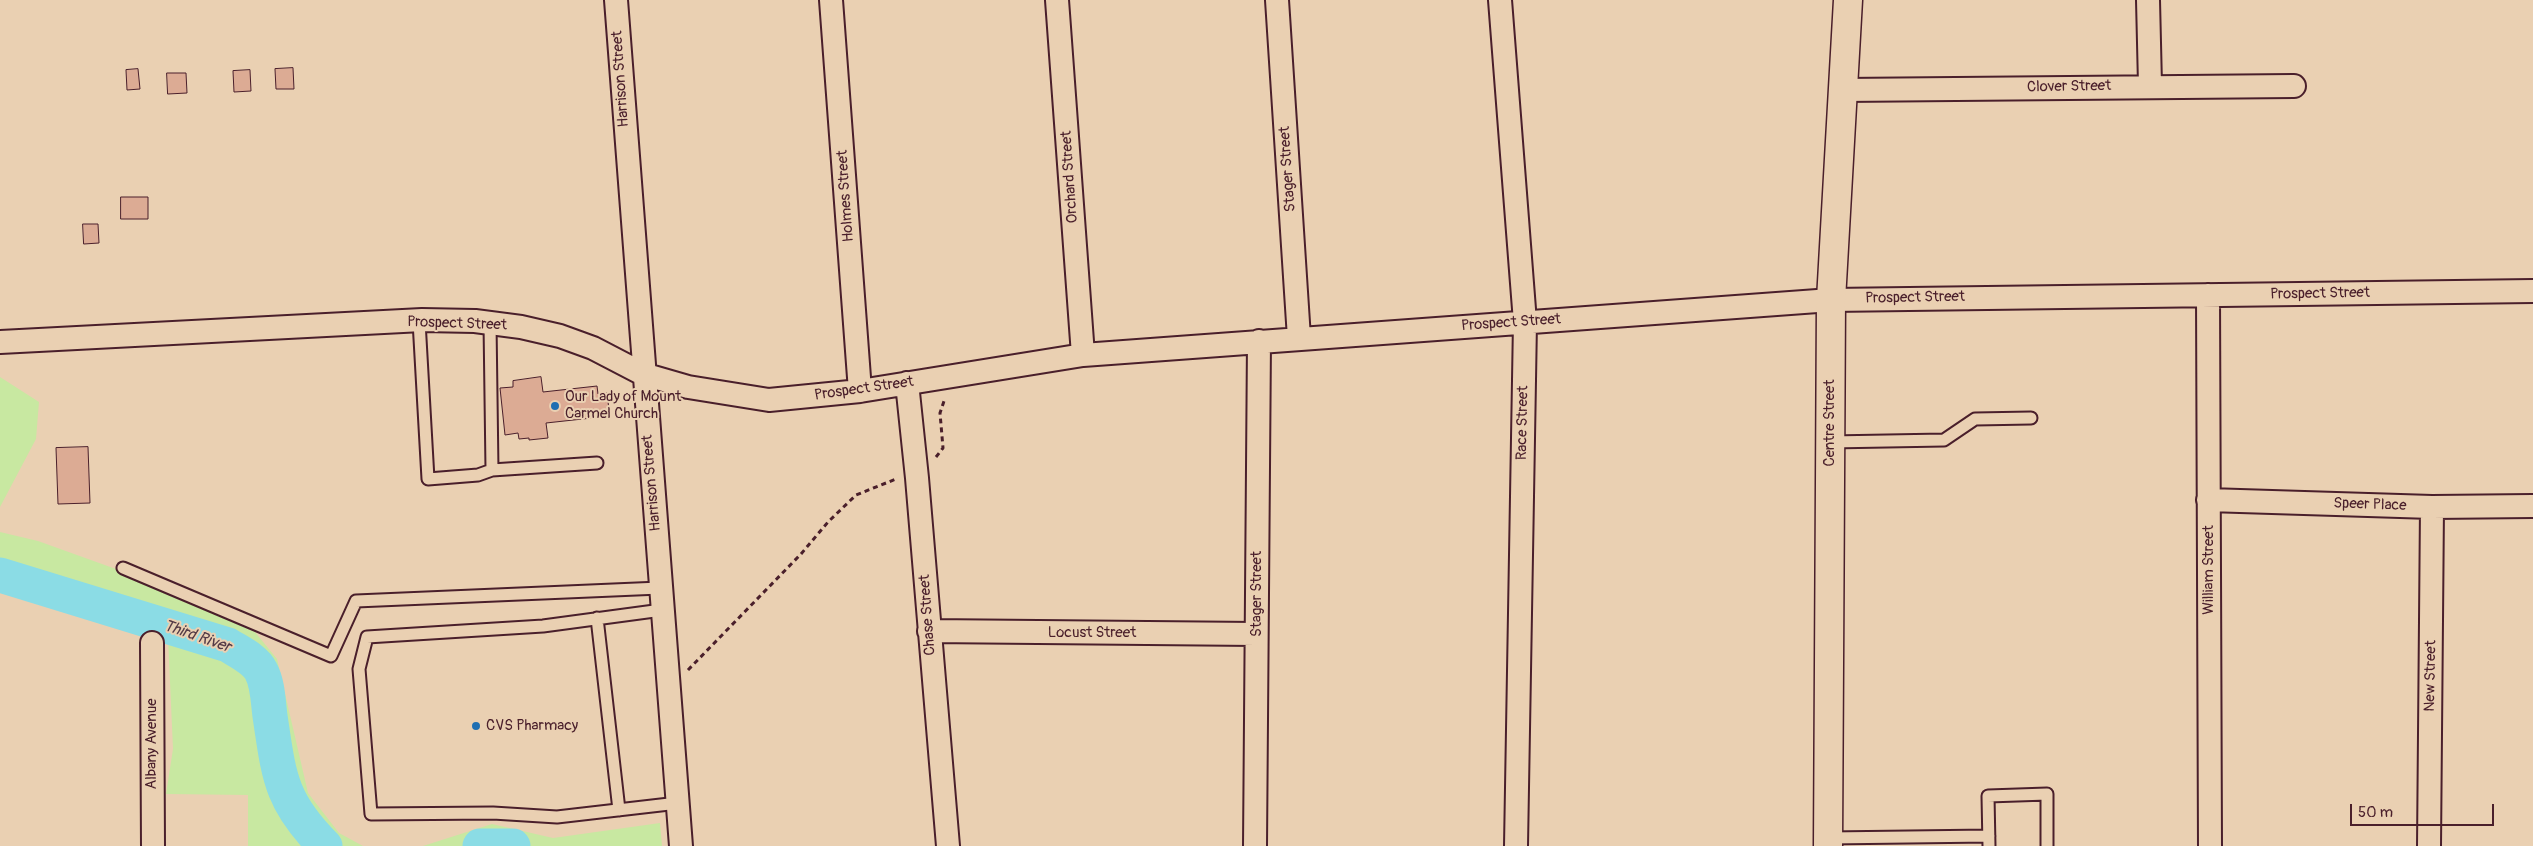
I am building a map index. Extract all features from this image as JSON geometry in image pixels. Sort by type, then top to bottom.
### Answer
[{"type":"street","name":"Harrison Street","points":[[616,0],[643,374],[681,846]]},
{"type":"street","name":"Holmes Street","points":[[831,0],[860,391]]},
{"type":"street","name":"Orchard Street","points":[[1057,0],[1082,355]]},
{"type":"street","name":"Stager Street","points":[[1277,0],[1299,338]]},
{"type":"street","name":"Race Street","points":[[1500,0],[1525,322],[1516,846]]},
{"type":"street","name":"Centre Street","points":[[1828,842],[1831,300],[1848,0]]},
{"type":"street","points":[[2148,0],[2150,86]]},
{"type":"street","name":"Clover Street","points":[[1844,90],[2294,86]]},
{"type":"street","name":"Prospect Street","points":[[0,342],[419,321],[490,323],[560,336],[593,348],[643,374],[688,388],[769,400],[860,391],[1082,355],[1831,300],[2533,291]]},
{"type":"street","name":"William Street","points":[[2208,295],[2210,846]]},
{"type":"street","name":"Stager Street","points":[[1254,846],[1259,341]]},
{"type":"street","name":"Chase Street","points":[[906,383],[917,478],[928,631],[948,846]]},
{"type":"street","name":"Speer Place","points":[[2208,500],[2432,507],[2533,506]]},
{"type":"street","name":"New Street","points":[[2429,846],[2432,507]]},
{"type":"street","name":"Locust Street","points":[[928,631],[1256,634]]},
{"type":"street","name":"Albany Avenue","points":[[152,643],[153,846]]},
{"type":"lane","points":[[419,321],[428,479],[478,476],[492,470],[597,463]]},
{"type":"lane","points":[[490,323],[492,470]]},
{"type":"lane","points":[[1830,442],[1944,440],[1974,419],[2031,418]]},
{"type":"lane","points":[[123,568],[331,656],[356,600],[660,588]]},
{"type":"lane","points":[[662,610],[543,626],[367,637],[359,669],[371,814],[462,815],[493,813],[558,816],[678,803]]},
{"type":"lane","points":[[597,618],[619,810]]},
{"type":"lane","points":[[1828,842],[1989,841],[1988,796],[2047,794],[2047,846]]},
{"type":"path","points":[[669,691],[801,554],[828,522],[856,495],[896,479],[917,478],[943,448],[940,413],[943,399],[950,396]]},
{"type":"green space","points":[[0,377],[39,402],[36,439],[0,507]]},
{"type":"green space","points":[[0,532],[38,541],[127,573],[255,632],[277,659],[308,793],[339,833],[363,846],[248,846],[248,795],[166,794],[173,749],[168,637],[163,624],[117,609],[70,598],[0,575]]},
{"type":"green space","points":[[660,823],[662,846],[423,846],[492,824],[553,838]]},
{"type":"building","points":[[293,68],[294,89],[276,89],[275,69]]},
{"type":"building","points":[[138,69],[140,89],[127,90],[126,70]]},
{"type":"building","points":[[250,70],[251,91],[234,92],[233,71]]},
{"type":"building","points":[[167,73],[186,73],[187,93],[168,94]]},
{"type":"building","points":[[121,197],[148,197],[148,219],[121,219]]},
{"type":"building","points":[[83,224],[98,224],[99,243],[84,244]]},
{"type":"building","name":"Our Lady of Mount Carmel Church","points":[[541,377],[543,392],[597,386],[598,394],[607,393],[609,410],[600,411],[601,417],[546,423],[548,438],[529,440],[529,438],[519,439],[518,433],[505,435],[500,388],[513,387],[513,381]]},
{"type":"building","points":[[88,447],[90,503],[58,504],[56,448]]},
{"type":"waterway","name":"Third River","points":[[0,575],[228,645],[251,659],[261,671],[265,681],[279,772],[284,787],[299,815],[325,846]]},
{"type":"waterway","name":"Third River","points":[[480,846],[513,846]]},
{"type":"place","name":"Our Lady of Mount Carmel Church","points":[[555,406]]},
{"type":"place","name":"CVS Pharmacy","points":[[476,726]]}]
